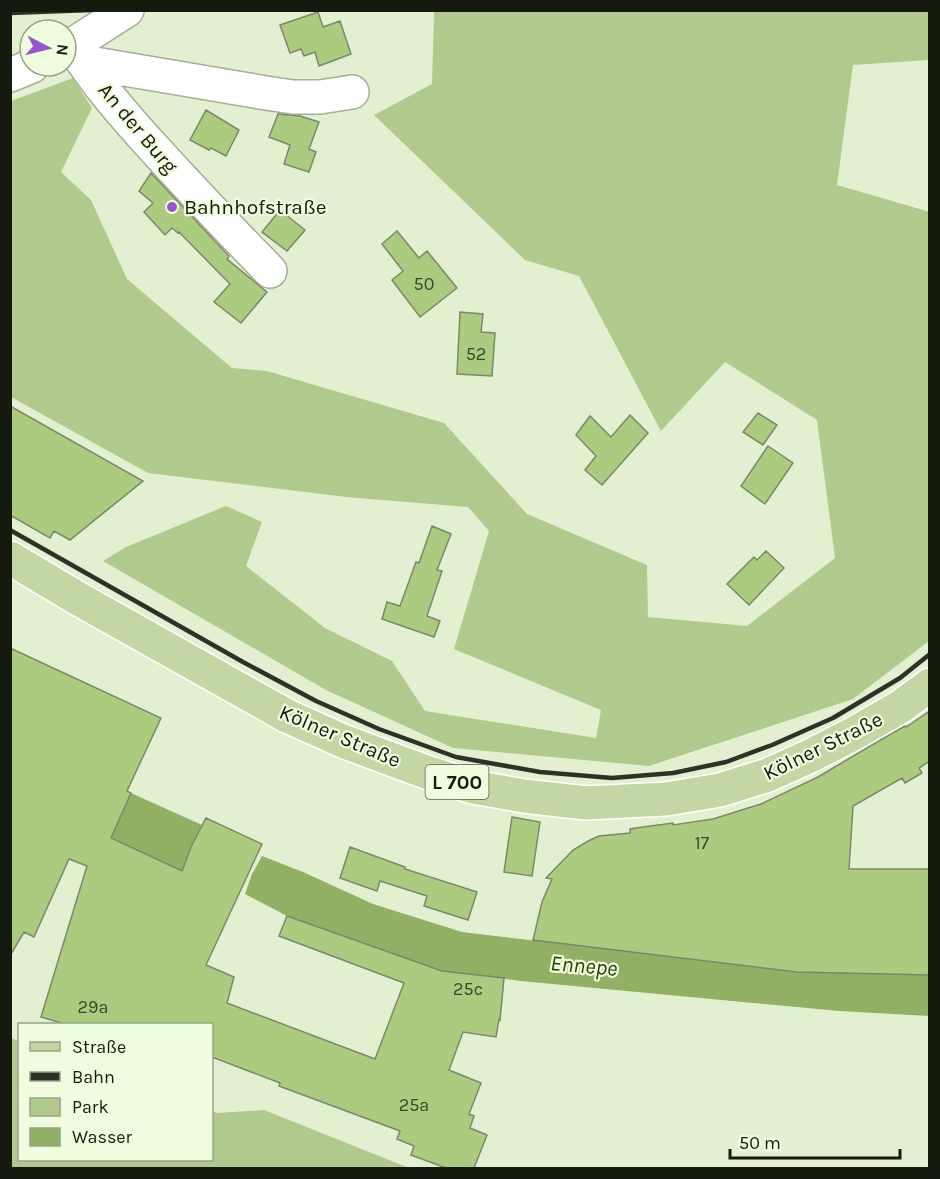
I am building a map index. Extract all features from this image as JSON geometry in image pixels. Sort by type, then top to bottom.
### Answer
[{"type":"main road","name":"Kölner Straße","points":[[10,558],[287,716],[345,742],[426,772],[473,787],[524,796],[586,803],[666,799],[720,790],[768,774],[810,756],[900,707],[930,685]]},
{"type":"street","points":[[78,49],[127,10]]},
{"type":"street","points":[[78,53],[293,97],[320,97],[352,92]]},
{"type":"street","name":"An der Burg","points":[[78,57],[125,116],[270,271]]},
{"type":"green space","points":[[434,11],[929,11],[929,60],[853,65],[837,185],[930,212],[929,641],[853,699],[649,766],[453,748],[326,690],[103,561],[126,547],[226,506],[262,522],[246,566],[325,628],[392,661],[425,711],[596,738],[601,710],[454,649],[489,531],[468,507],[346,497],[148,473],[11,397],[11,101],[73,78],[92,108],[61,172],[91,200],[127,279],[232,368],[267,371],[444,423],[527,514],[647,565],[648,617],[747,626],[835,558],[817,420],[725,362],[661,431],[579,276],[525,260],[374,115],[432,84]]},
{"type":"green space","points":[[11,1038],[18,1041],[18,1161],[213,1161],[213,1111],[264,1110],[409,1168],[11,1168]]},
{"type":"water","points":[[131,793],[202,825],[182,871],[111,838]]},
{"type":"water","name":"Ennepe","points":[[262,856],[373,904],[462,932],[797,972],[929,975],[929,1016],[839,1011],[521,981],[442,971],[287,916],[245,894]]},
{"type":"building","points":[[318,12],[323,27],[340,21],[351,54],[319,66],[315,52],[304,56],[301,49],[290,53],[280,25]]},
{"type":"building","points":[[206,110],[239,130],[226,156],[190,140]]},
{"type":"building","points":[[278,114],[300,116],[319,122],[309,149],[316,152],[309,172],[284,164],[290,145],[269,137]]},
{"type":"building","points":[[151,173],[229,256],[227,259],[267,292],[241,323],[214,302],[230,284],[179,232],[172,228],[165,235],[144,212],[153,203],[139,191]]},
{"type":"building","points":[[280,210],[305,230],[287,251],[262,232]]},
{"type":"building","points":[[397,231],[419,258],[427,251],[457,288],[420,317],[392,280],[403,271],[382,244]]},
{"type":"building","points":[[460,312],[483,314],[481,332],[495,333],[492,376],[457,374]]},
{"type":"building","points":[[10,406],[143,481],[70,540],[54,531],[50,538],[10,515]]},
{"type":"building","points":[[758,413],[777,425],[763,445],[743,432]]},
{"type":"building","points":[[630,415],[648,433],[602,485],[585,470],[596,456],[576,435],[590,416],[611,437]]},
{"type":"building","points":[[768,446],[793,463],[765,504],[741,486]]},
{"type":"building","points":[[432,526],[451,534],[437,570],[442,571],[427,616],[440,621],[434,637],[382,619],[387,602],[400,606]]},
{"type":"building","points":[[766,551],[784,568],[749,605],[727,584],[754,557],[757,560]]},
{"type":"building","points":[[10,648],[161,718],[127,791],[131,793],[111,838],[182,871],[206,818],[262,844],[206,965],[234,977],[227,1003],[375,1059],[404,983],[279,936],[287,916],[442,971],[504,978],[496,1037],[463,1032],[449,1070],[481,1083],[469,1114],[474,1116],[470,1128],[487,1135],[474,1168],[446,1168],[411,1155],[414,1146],[397,1139],[400,1131],[279,1086],[280,1083],[213,1057],[213,1023],[62,1023],[41,1017],[87,866],[69,859],[34,937],[24,932],[10,956]]},
{"type":"building","points":[[930,711],[930,761],[919,768],[922,773],[905,783],[902,778],[853,806],[849,869],[930,869],[930,975],[797,972],[533,940],[542,902],[552,879],[546,878],[573,850],[590,840],[599,836],[630,833],[630,829],[713,819],[761,804],[818,777]]},
{"type":"building","points":[[512,817],[540,822],[532,876],[504,872]]},
{"type":"building","points":[[350,847],[405,867],[405,869],[477,892],[468,920],[424,906],[427,896],[380,881],[377,891],[340,878]]},
{"type":"railway","points":[[10,13],[91,10]]},
{"type":"railway","points":[[10,530],[316,701],[379,729],[456,757],[540,772],[612,778],[673,773],[726,762],[833,718],[900,678],[930,654]]},
{"type":"place","name":"Bahnhofstraße","points":[[172,207]]}]
